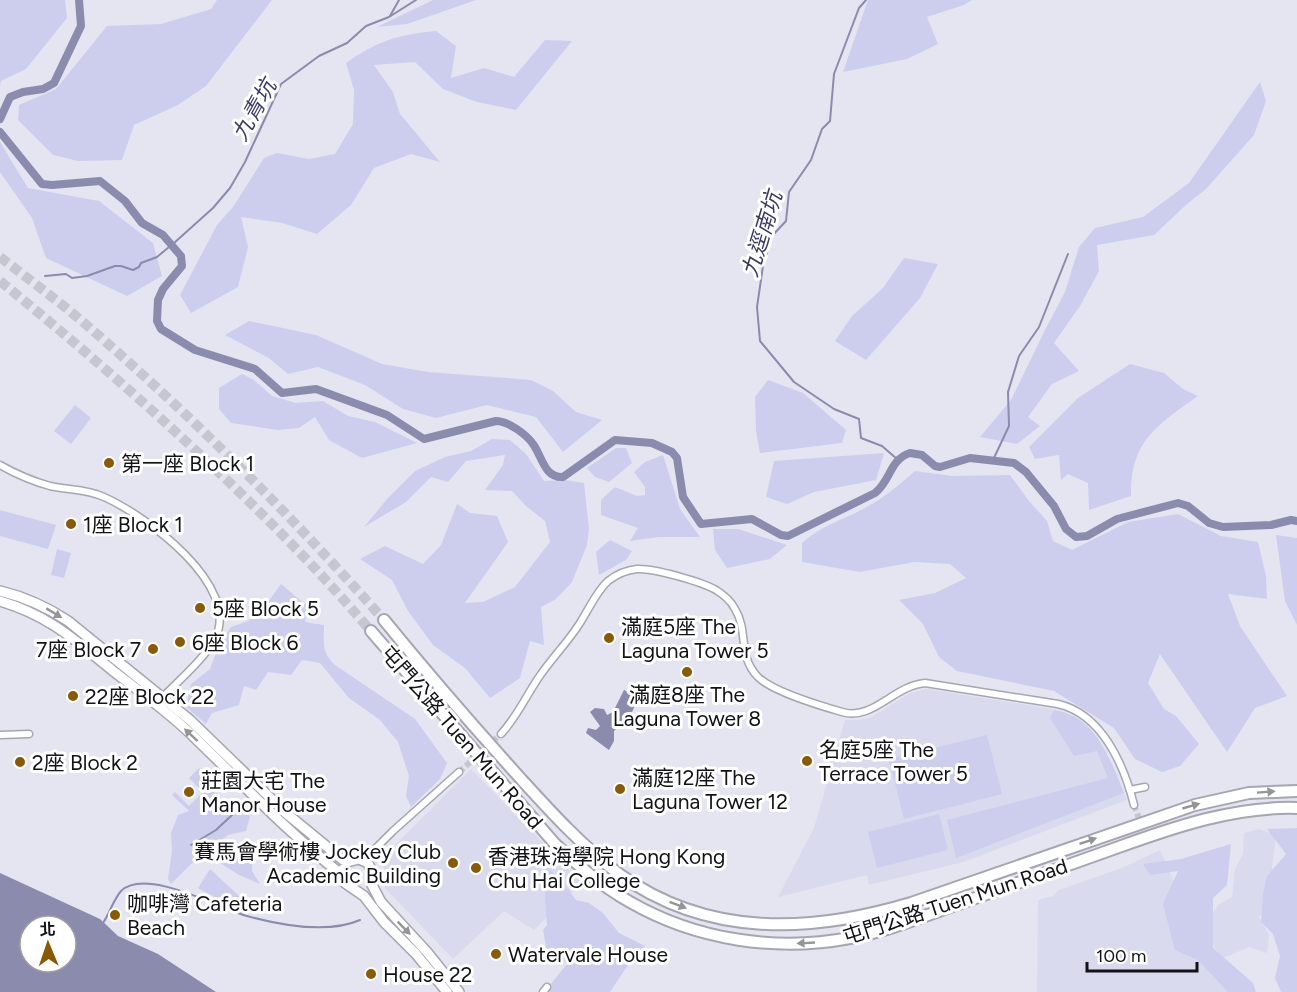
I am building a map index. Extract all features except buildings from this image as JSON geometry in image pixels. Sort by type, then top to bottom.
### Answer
[{"type":"highway","name":"屯門公路 Tuen Mun Road","points":[[384,620],[492,747],[570,833],[595,855],[629,881],[664,899],[710,916],[740,923],[762,926],[798,925],[839,921],[875,913],[911,903],[1194,805],[1249,793],[1297,791]]},
{"type":"highway","name":"屯門公路 Tuen Mun Road","points":[[371,631],[555,844],[582,869],[612,891],[659,917],[725,937],[796,944],[852,938],[913,920],[1195,822],[1245,812],[1297,808]]},
{"type":"main road","points":[[0,591],[27,599],[58,615],[159,701],[307,847],[341,874],[345,883],[354,888],[416,954],[447,992]]},
{"type":"main road","points":[[0,601],[35,613],[52,623],[159,701],[190,720],[287,814],[339,858],[347,862]]},
{"type":"main road","points":[[341,874],[347,862],[355,859],[364,860],[371,867],[371,881],[376,895],[428,952],[459,992]]},
{"type":"main road","points":[[354,888],[364,886],[371,881]]},
{"type":"street","points":[[0,465],[31,481],[104,497],[138,516],[173,543],[209,585],[217,598],[219,609],[216,638],[159,701]]},
{"type":"street","points":[[501,734],[514,718],[537,679],[571,637],[603,586],[620,574],[645,569],[704,585],[723,595],[739,616],[743,647],[748,663],[757,675],[771,687],[848,713],[869,710],[904,688],[925,683],[1064,705],[1079,712],[1095,725],[1117,760],[1134,805]]},
{"type":"street","points":[[0,735],[29,734]]},
{"type":"street","points":[[364,860],[459,772]]},
{"type":"street","points":[[1130,790],[1146,787]]},
{"type":"shaded area","points":[[0,0],[65,0],[67,18],[26,69],[1,81],[0,87]]},
{"type":"shaded area","points":[[217,0],[272,0],[206,86],[178,105],[134,125],[122,160],[78,161],[53,155],[18,120],[19,105],[56,89],[107,26],[161,24],[211,9]]},
{"type":"shaded area","points":[[433,0],[476,0],[407,24],[377,27]]},
{"type":"shaded area","points":[[868,0],[972,0],[964,5],[927,17],[938,44],[907,59],[843,72]]},
{"type":"shaded area","points":[[436,31],[456,46],[451,78],[484,68],[514,77],[545,40],[572,41],[516,110],[477,102],[443,89],[415,62],[374,65],[393,92],[400,114],[440,162],[411,154],[374,168],[351,205],[317,234],[282,223],[241,217],[248,247],[238,287],[191,313],[180,295],[217,225],[233,207],[264,158],[277,153],[309,159],[335,154],[353,124],[354,90],[346,63],[388,40]]},
{"type":"shaded area","points":[[1260,82],[1266,101],[1254,135],[1206,189],[1154,235],[1097,245],[1099,271],[1080,306],[1054,343],[1079,371],[1052,384],[1028,417],[1040,426],[1017,444],[980,437],[1011,400],[1065,292],[1079,247],[1095,228],[1143,217],[1189,183]]},
{"type":"shaded area","points":[[0,142],[28,188],[99,201],[153,243],[162,276],[127,296],[46,258],[32,218],[0,172]]},
{"type":"shaded area","points":[[904,258],[938,264],[920,298],[866,360],[835,341],[852,316],[883,288]]},
{"type":"shaded area","points":[[249,321],[316,335],[382,364],[428,372],[531,380],[553,391],[576,412],[602,420],[563,452],[536,417],[487,405],[436,418],[403,409],[365,385],[318,367],[288,374],[269,358],[225,335]]},
{"type":"shaded area","points":[[1130,364],[1164,373],[1183,389],[1198,396],[1170,416],[1149,436],[1135,461],[1131,496],[1089,510],[1088,483],[1068,474],[1061,480],[1059,455],[1035,459],[1029,447],[1078,398]]},
{"type":"shaded area","points":[[242,374],[254,380],[272,396],[296,403],[323,401],[348,416],[375,422],[417,443],[362,458],[329,440],[315,417],[299,428],[278,430],[231,423],[219,409],[219,388]]},
{"type":"shaded area","points":[[768,380],[803,393],[846,430],[842,443],[760,453],[756,431],[755,397]]},
{"type":"shaded area","points":[[75,405],[91,418],[71,444],[54,431]]},
{"type":"shaded area","points":[[492,439],[510,440],[526,454],[544,481],[565,480],[584,483],[589,529],[587,545],[572,582],[556,599],[541,607],[544,645],[530,641],[520,678],[490,698],[465,668],[433,645],[408,611],[392,580],[360,559],[385,546],[423,564],[441,545],[457,504],[470,513],[497,516],[508,542],[465,603],[483,602],[515,587],[550,542],[545,521],[512,491],[485,490],[503,465],[505,455],[466,461],[448,482],[431,477],[406,502],[364,527],[387,499],[415,471],[445,457],[471,451]]},
{"type":"shaded area","points":[[616,448],[626,448],[632,463],[609,482],[595,477],[587,468]]},
{"type":"shaded area","points":[[884,453],[876,480],[814,492],[787,504],[766,497],[774,461]]},
{"type":"shaded area","points":[[663,455],[680,509],[700,537],[658,537],[630,541],[638,528],[601,515],[601,500],[615,487],[637,496],[645,495],[645,487],[634,472],[645,462]]},
{"type":"shaded area","points":[[915,471],[952,476],[1010,475],[1047,521],[1053,541],[1072,550],[1128,522],[1178,514],[1221,536],[1258,542],[1266,576],[1267,599],[1228,594],[1240,626],[1287,696],[1255,708],[1227,752],[1160,654],[1148,683],[1164,709],[1176,716],[1199,744],[1180,766],[1162,772],[1135,759],[1114,728],[1054,691],[957,671],[939,657],[923,624],[899,600],[935,593],[966,578],[950,564],[914,562],[860,572],[802,562],[802,543],[825,527],[879,500]]},
{"type":"shaded area","points":[[0,510],[56,525],[48,549],[0,536]]},
{"type":"shaded area","points":[[713,529],[738,529],[787,545],[770,559],[727,568],[715,550]]},
{"type":"shaded area","points":[[1276,535],[1297,538],[1297,625],[1285,601]]},
{"type":"shaded area","points":[[610,540],[632,551],[626,560],[599,575],[596,552]]},
{"type":"shaded area","points":[[57,549],[71,553],[64,578],[51,575]]},
{"type":"shaded area","points":[[281,584],[307,606],[305,622],[324,625],[324,647],[327,656],[335,665],[415,719],[447,763],[440,779],[411,807],[406,796],[409,776],[398,742],[380,720],[349,698],[320,663],[302,660],[291,675],[268,672],[256,690],[244,686],[239,705],[212,713],[206,724],[186,707],[191,684],[210,669],[219,645],[231,627],[248,621],[265,606]]},
{"type":"shaded area","points":[[927,689],[1058,710],[1078,718],[1098,738],[1127,800],[963,862],[869,885],[867,875],[778,897],[814,828],[845,720],[870,718],[910,693]]},
{"type":"shaded area","points":[[624,690],[639,697],[632,712],[614,731],[614,741],[609,750],[586,733],[588,728],[596,730],[600,726],[590,712],[595,708],[604,709],[607,715],[613,712]]},
{"type":"shaded area","points":[[1054,710],[1068,714],[1090,730],[1107,753],[1124,793],[956,858],[947,820],[1108,778],[1097,751],[1074,756],[1050,718]]},
{"type":"shaded area","points":[[987,735],[1002,794],[904,819],[889,759]]},
{"type":"shaded area","points":[[199,768],[220,801],[239,807],[250,816],[246,831],[228,835],[191,864],[171,884],[168,879],[172,851],[171,833],[178,815],[189,811],[172,795],[175,792],[189,806],[203,792],[189,778]]},
{"type":"shaded area","name":"香港珠海學院 Hong Kong Chu Hai College","points":[[471,769],[582,883],[534,930],[504,911],[453,959],[385,888],[382,858]]},
{"type":"shaded area","points":[[939,814],[948,850],[877,868],[868,832]]},
{"type":"shaded area","points":[[1297,828],[1297,992],[1281,992],[1275,978],[1280,956],[1273,934],[1261,922],[1267,876],[1286,854],[1267,829]]},
{"type":"shaded area","points":[[1259,829],[1276,835],[1272,867],[1276,879],[1272,902],[1259,917],[1269,935],[1267,953],[1249,947],[1220,958],[1204,927],[1218,905],[1232,897],[1235,869],[1243,854],[1244,833]]},
{"type":"shaded area","points":[[1231,844],[1227,885],[1213,898],[1213,948],[1253,983],[1256,992],[1228,992],[1198,960],[1175,950],[1163,904],[1178,871],[1150,875],[1143,864],[1181,859]]},
{"type":"shaded area","points":[[220,850],[253,851],[252,871],[260,884],[239,875],[217,861]]},
{"type":"shaded area","points":[[1160,850],[1195,929],[1251,992],[1037,992],[1038,900],[1053,896],[1059,890],[1122,868]]},
{"type":"shaded area","points":[[546,867],[559,878],[576,900],[589,903],[603,913],[619,933],[645,946],[630,962],[610,992],[548,992],[550,985],[567,964],[547,952],[543,930],[547,925]]},
{"type":"shaded area","points":[[210,869],[250,906],[244,913],[198,888]]},
{"type":"shaded area","points":[[0,873],[100,919],[118,936],[158,954],[216,992],[0,992]]},
{"type":"waterway","points":[[0,119],[10,97],[43,89],[54,83],[81,26],[79,0]]},
{"type":"waterway","points":[[390,16],[399,0]]},
{"type":"waterway","name":"九青坑","points":[[174,243],[213,208],[230,188],[245,162],[281,84],[319,56],[347,43],[366,26],[389,17],[416,0]]},
{"type":"waterway","name":"九逕南坑","points":[[866,0],[859,8],[834,74],[830,121],[822,129],[811,160],[789,192],[786,221],[772,236],[763,266],[757,307],[760,341],[794,382],[834,409],[859,419],[861,438],[882,446],[897,459]]},
{"type":"waterway","points":[[0,132],[42,184],[100,181],[125,201],[142,223],[163,235],[181,256],[182,266],[163,289],[158,300],[157,321],[161,329],[195,350],[255,369],[282,393],[316,389],[387,415],[424,439],[496,421],[506,423],[530,440],[544,465],[557,476],[563,477],[615,440],[652,443],[672,452],[677,458],[683,497],[701,524],[752,519],[781,535],[788,536],[875,493],[898,461],[910,453],[922,455],[935,466],[940,467],[970,458],[1014,463],[1026,472],[1054,506],[1066,529],[1076,537],[1087,536],[1117,519],[1178,503],[1188,506],[1209,523],[1223,527],[1271,525],[1291,520],[1297,521]]},
{"type":"waterway","name":"九青坑","points":[[45,276],[66,274],[72,278],[87,276],[115,266],[133,270],[141,263],[157,257],[169,247]]},
{"type":"waterway","points":[[993,460],[1009,426],[1008,392],[1019,356],[1039,327],[1068,254]]},
{"type":"waterway","points":[[191,845],[216,830],[248,800]]},
{"type":"waterway","points":[[103,923],[121,891],[132,885],[147,884],[183,892],[247,916],[289,925],[333,927],[360,920]]},
{"type":"tunnel","points":[[0,257],[83,322],[162,392],[276,503],[384,620]]},
{"type":"tunnel","points":[[0,281],[119,381],[234,486],[307,560],[371,631]]},
{"type":"tunnel","points":[[459,772],[501,734]]},
{"type":"tunnel","points":[[1134,805],[1141,824]]},
{"type":"place","name":"第一座 Block 1","points":[[109,463]]},
{"type":"place","name":"1座 Block 1","points":[[71,524]]},
{"type":"place","name":"5座 Block 5","points":[[200,608]]},
{"type":"place","name":"滿庭5座 The Laguna Tower 5","points":[[609,638]]},
{"type":"place","name":"6座 Block 6","points":[[180,642]]},
{"type":"place","name":"7座 Block 7","points":[[153,649]]},
{"type":"place","name":"滿庭8座 The Laguna Tower 8","points":[[687,672]]},
{"type":"place","name":"22座 Block 22","points":[[73,696]]},
{"type":"place","name":"名庭5座 The Terrace Tower 5","points":[[807,761]]},
{"type":"place","name":"2座 Block 2","points":[[20,762]]},
{"type":"place","name":"滿庭12座 The Laguna Tower 12","points":[[620,789]]},
{"type":"place","name":"莊園大宅 The Manor House","points":[[189,792]]},
{"type":"place","name":"賽馬會學術樓 Jockey Club Academic Building","points":[[453,863]]},
{"type":"place","name":"香港珠海學院 Hong Kong Chu Hai College","points":[[476,868]]},
{"type":"place","name":"咖啡灣 Cafeteria Beach","points":[[115,915]]},
{"type":"place","name":"Watervale House","points":[[496,954]]},
{"type":"place","name":"House 22","points":[[371,974]]}]
